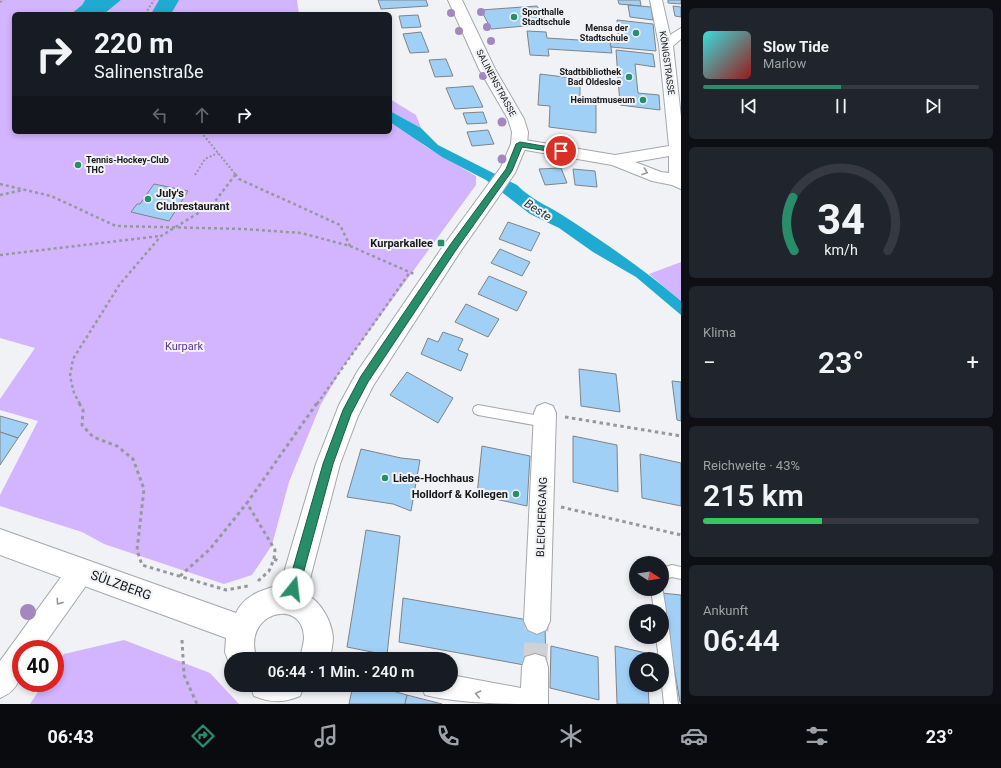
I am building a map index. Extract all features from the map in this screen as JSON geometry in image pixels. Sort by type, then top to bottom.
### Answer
[{"type":"street","name":"SALINENSTRASSE","points":[[455,0],[488,69],[516,120],[520,132],[520,144]]},
{"type":"street","name":"KÖNIGSTRASSE","points":[[656,0],[666,45],[679,182]]},
{"type":"street","points":[[666,45],[681,32]]},
{"type":"street","points":[[290,600],[328,464],[347,413],[420,277],[487,200],[509,169],[520,144],[615,160],[658,177],[679,182]]},
{"type":"street","points":[[615,160],[677,150]]},
{"type":"street","name":"BLEICHERGANG","points":[[537,622],[543,503],[545,417]]},
{"type":"street","name":"SÜLZBERG","points":[[0,542],[242,630]]},
{"type":"street","points":[[31,640],[81,571]]},
{"type":"street","points":[[241,652],[240,641],[242,630],[250,615],[260,605],[273,600],[290,600],[298,603],[308,611],[315,621],[320,652]]},
{"type":"street","points":[[0,684],[12,667]]},
{"type":"street","points":[[534,704],[535,667]]},
{"type":"street","points":[[458,690],[530,704]]},
{"type":"lane","points":[[478,410],[545,417]]},
{"type":"lane","points":[[669,572],[681,573]]},
{"type":"lane","points":[[664,644],[671,704]]},
{"type":"path","points":[[0,2],[4,0]]},
{"type":"path","points":[[146,12],[154,0]]},
{"type":"path","points":[[203,134],[239,179],[340,224],[350,246]]},
{"type":"path","points":[[195,175],[205,159],[218,154]]},
{"type":"path","points":[[235,175],[212,204],[161,236],[120,284],[73,359],[70,376],[74,393],[83,410],[82,425],[93,437],[117,446],[133,459],[139,473],[144,489],[137,550],[142,564],[226,590],[243,588],[257,582],[269,571],[274,559],[275,550],[247,503]]},
{"type":"path","points":[[0,184],[51,196],[116,226],[301,232],[350,246],[420,277],[247,503],[210,549],[180,576]]},
{"type":"path","points":[[0,195],[25,190]]},
{"type":"path","points":[[0,255],[161,236]]},
{"type":"path","points":[[545,417],[681,436]]},
{"type":"path","points":[[543,503],[681,535]]},
{"type":"path","points":[[274,559],[300,566]]},
{"type":"path","points":[[182,640],[184,675],[197,704]]},
{"type":"green space","name":"Kurpark","points":[[0,0],[85,0],[82,5],[73,12],[12,12],[12,134],[392,134],[392,123],[403,129],[426,147],[476,176],[476,185],[343,367],[321,404],[289,482],[272,545],[252,575],[224,584],[104,544],[82,532],[0,506],[0,495],[38,421],[0,410],[0,399],[35,348],[0,338]]},
{"type":"green space","points":[[121,0],[297,0],[299,12],[106,12]]},
{"type":"green space","points":[[392,100],[416,115],[421,128],[392,112]]},
{"type":"green space","points":[[681,262],[681,301],[649,274]]},
{"type":"green space","points":[[124,640],[210,673],[224,688],[224,692],[228,692],[239,704],[30,704],[38,692],[64,692],[64,654]]},
{"type":"water","points":[[85,0],[121,0],[106,12],[73,12],[82,5]]},
{"type":"water","points":[[392,112],[421,128],[438,145],[517,185],[542,204],[613,249],[681,301],[681,315],[636,277],[593,252],[559,228],[530,214],[486,180],[442,157],[392,123]]},
{"type":"building","points":[[378,0],[426,0],[428,6],[381,9]]},
{"type":"building","points":[[618,0],[640,0],[641,6],[619,4]]},
{"type":"building","points":[[668,0],[681,0],[681,4],[668,3]]},
{"type":"building","points":[[628,5],[651,7],[653,20],[630,17]]},
{"type":"building","name":"Sporthalle Stadtschule","points":[[537,6],[548,24],[491,29],[481,10]]},
{"type":"building","points":[[673,6],[681,7],[681,17],[675,16]]},
{"type":"building","points":[[418,15],[421,27],[402,28],[399,16]]},
{"type":"building","name":"Mensa der Stadtschule","points":[[617,20],[653,24],[656,51],[611,47],[610,42],[619,43]]},
{"type":"building","points":[[527,31],[546,32],[547,38],[610,42],[612,53],[548,49],[549,56],[530,55]]},
{"type":"building","points":[[421,32],[429,52],[410,53],[403,34]]},
{"type":"building","points":[[616,50],[653,54],[655,67],[635,64],[638,93],[659,95],[660,110],[620,105]]},
{"type":"building","points":[[446,59],[453,76],[435,77],[429,60]]},
{"type":"building","points":[[540,74],[580,79],[580,98],[596,100],[596,133],[549,127],[550,106],[538,105]]},
{"type":"building","points":[[473,86],[483,107],[455,109],[446,88]]},
{"type":"building","points":[[483,112],[487,123],[467,124],[463,113]]},
{"type":"building","points":[[488,130],[494,144],[472,146],[467,132]]},
{"type":"building","points":[[561,168],[567,183],[545,185],[539,169]]},
{"type":"building","points":[[573,169],[595,171],[597,187],[575,185]]},
{"type":"building","points":[[154,184],[188,191],[169,221],[131,212],[137,204],[140,204]]},
{"type":"building","points":[[508,222],[540,233],[531,251],[499,239]]},
{"type":"building","points":[[500,249],[530,262],[522,276],[491,263]]},
{"type":"building","points":[[489,276],[527,292],[517,311],[478,294]]},
{"type":"building","points":[[466,304],[499,319],[488,337],[455,322]]},
{"type":"building","points":[[443,332],[463,339],[458,350],[468,354],[461,371],[421,354],[428,338],[438,342]]},
{"type":"building","points":[[579,369],[616,374],[620,412],[581,406]]},
{"type":"building","points":[[407,372],[453,398],[438,423],[390,395]]},
{"type":"building","points":[[672,381],[681,382],[681,421],[677,420]]},
{"type":"building","points":[[0,416],[28,424],[18,438],[0,432]]},
{"type":"building","points":[[0,432],[18,438],[0,465]]},
{"type":"building","points":[[573,436],[617,445],[618,492],[573,482]]},
{"type":"building","points":[[482,446],[530,456],[527,506],[477,495]]},
{"type":"building","name":"Liebe-Hochhaus","points":[[361,449],[401,458],[420,460],[411,511],[393,504],[347,497]]},
{"type":"building","points":[[640,454],[681,463],[681,506],[642,498]]},
{"type":"building","points":[[366,530],[400,536],[387,652],[372,652],[347,647]]},
{"type":"building","points":[[669,594],[681,595],[681,703],[669,639],[669,604],[663,604],[662,596],[669,596]]},
{"type":"building","points":[[403,598],[545,623],[546,669],[458,652],[399,642]]},
{"type":"building","points":[[551,646],[598,657],[599,700],[550,688]]},
{"type":"building","points":[[615,646],[642,652],[629,652],[629,692],[648,692],[649,704],[617,704]]},
{"type":"building","points":[[352,692],[396,692],[407,695],[405,704],[349,704]]},
{"type":"building","points":[[407,695],[442,704],[405,704]]},
{"type":"waterway","name":"Beste","points":[[162,12],[169,0]]},
{"type":"tunnel","points":[[535,667],[537,621]]},
{"type":"place","name":"Sporthalle Stadtschule","points":[[514,17]]},
{"type":"place","name":"Mensa der Stadtschule","points":[[636,33]]},
{"type":"place","name":"Stadtbibliothek Bad Oldesloe","points":[[629,77]]},
{"type":"place","name":"Heimatmuseum","points":[[643,100]]},
{"type":"place","name":"Tennis-Hockey-Club THC","points":[[78,165]]},
{"type":"place","name":"July's Clubrestaurant","points":[[148,199]]},
{"type":"place","name":"Kurparkallee","points":[[441,243]]},
{"type":"place","name":"Liebe-Hochhaus","points":[[385,478]]},
{"type":"place","name":"Holldorf & Kollegen","points":[[516,494]]},
{"type":"route","points":[[293,589],[328,464],[347,413],[365,379],[453,247],[509,169],[515,159],[520,144],[561,151]]}]
